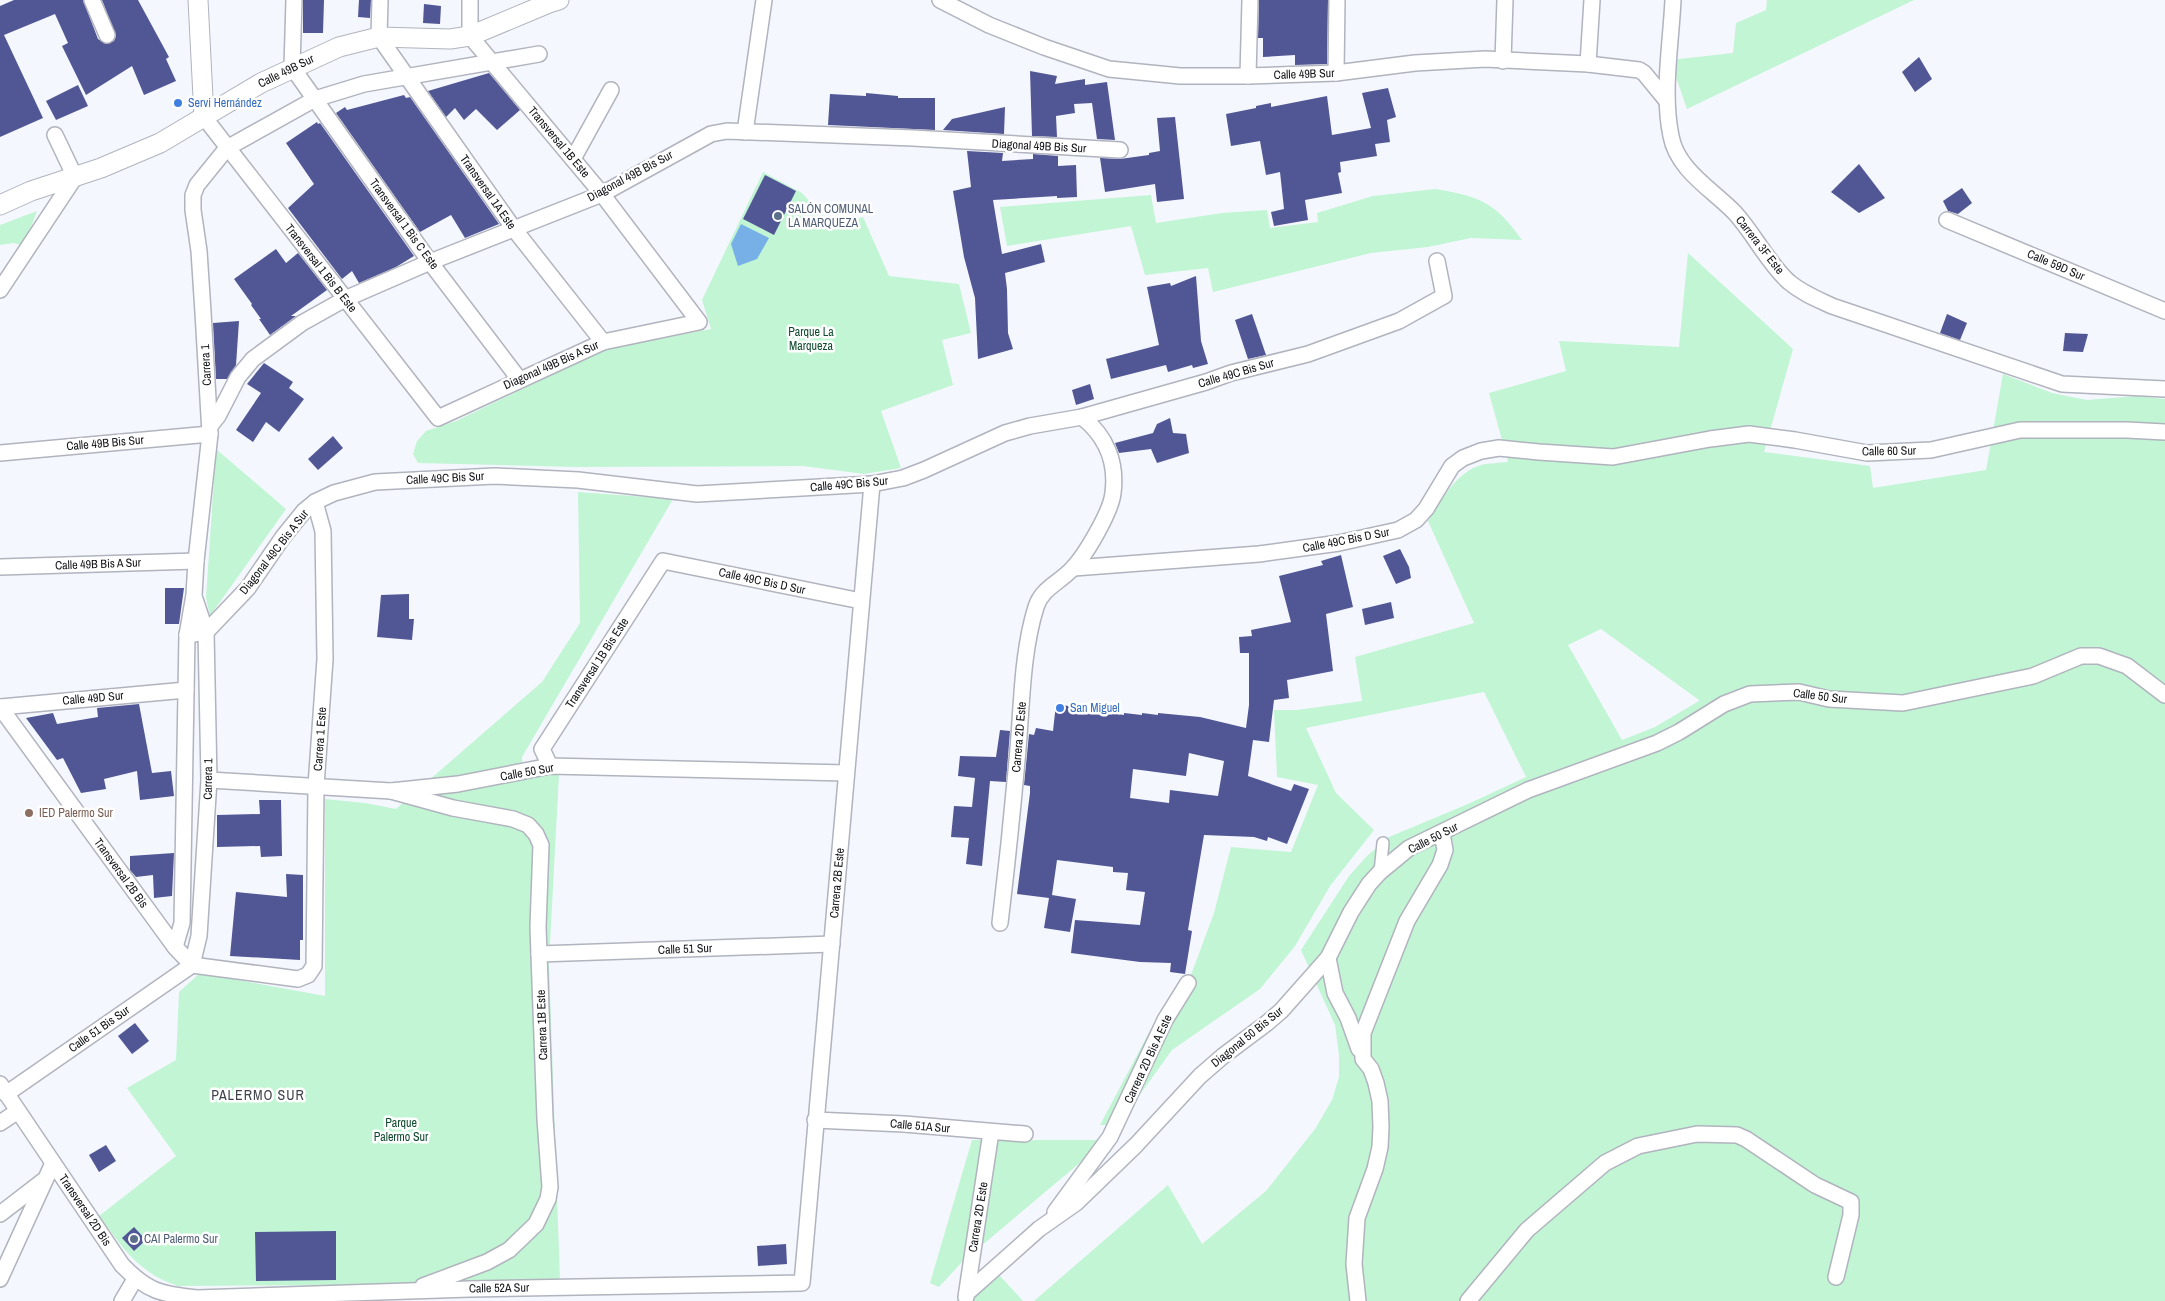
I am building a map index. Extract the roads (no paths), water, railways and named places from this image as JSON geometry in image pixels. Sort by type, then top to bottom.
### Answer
[{"type":"street","points":[[92,0],[106,35]]},
{"type":"street","points":[[292,67],[294,0]]},
{"type":"street","points":[[378,37],[380,0]]},
{"type":"street","points":[[470,0],[470,36]]},
{"type":"street","points":[[745,132],[764,0]]},
{"type":"street","name":"Calle 49B Sur","points":[[940,0],[989,25],[1044,47],[1110,69],[1180,76],[1248,76],[1336,73],[1415,64],[1484,59],[1588,64],[1638,70],[1644,73],[1667,101]]},
{"type":"street","points":[[1248,76],[1250,0]]},
{"type":"street","points":[[1336,73],[1337,0]]},
{"type":"street","points":[[1503,60],[1505,0]]},
{"type":"street","points":[[1588,64],[1592,0]]},
{"type":"street","name":"Carrera 3F Este","points":[[1673,0],[1667,101],[1670,136],[1676,151],[1688,169],[1735,213],[1774,265],[1789,281],[1806,294],[1832,306],[1927,339],[2005,363],[2062,384],[2165,389]]},
{"type":"street","name":"Calle 49B Sur","points":[[0,205],[31,191],[101,168],[160,143],[238,96],[292,67],[339,47],[378,37],[450,39],[470,36],[552,1]]},
{"type":"street","points":[[196,5],[204,117]]},
{"type":"street","name":"Transversal 1B Este","points":[[470,36],[494,62],[602,194],[699,322]]},
{"type":"street","name":"Transversal 1A Este","points":[[378,37],[514,229],[603,342]]},
{"type":"street","points":[[227,148],[314,99],[364,84],[539,54]]},
{"type":"street","name":"Transversal 1 Bis C Este","points":[[292,67],[430,262],[519,379]]},
{"type":"street","points":[[573,159],[611,90]]},
{"type":"street","name":"Transversal 1 Bis B Este","points":[[204,117],[438,418]]},
{"type":"street","name":"Diagonal 49B Bis Sur","points":[[210,430],[238,376],[253,359],[302,323],[345,299],[430,262],[602,194],[710,134],[726,131],[913,138],[1120,150]]},
{"type":"street","points":[[0,290],[75,177],[54,135]]},
{"type":"street","name":"Carrera 1","points":[[175,947],[182,923],[187,635],[194,595],[210,430],[203,304],[193,195],[197,185],[227,148]]},
{"type":"street","name":"Calle 59D Sur","points":[[1947,220],[2165,311]]},
{"type":"street","name":"Calle 49C Bis Sur","points":[[315,502],[334,493],[375,482],[495,476],[578,480],[698,494],[872,484],[903,478],[1005,433],[1030,426],[1082,417],[1206,382],[1231,373],[1308,354],[1399,321],[1444,296],[1437,261]]},
{"type":"street","name":"Diagonal 49B Bis A Sur","points":[[438,418],[519,379],[603,342],[699,322]]},
{"type":"street","points":[[1074,568],[1104,519],[1113,494],[1110,456],[1107,448],[1095,428],[1082,417]]},
{"type":"street","name":"Calle 49B Bis Sur","points":[[0,453],[210,430]]},
{"type":"street","name":"Calle 60 Sur","points":[[1614,457],[1710,439],[1749,434],[1796,440],[1866,454],[1931,450],[2020,430],[2165,432]]},
{"type":"street","name":"Calle 49C Bis D Sur","points":[[1074,568],[1259,554],[1339,544],[1398,530],[1416,520],[1426,509],[1452,466],[1463,458],[1481,451],[1514,448],[1539,452],[1614,457]]},
{"type":"street","name":"Carrera 2B Este","points":[[802,1282],[872,484]]},
{"type":"street","name":"Diagonal 49C Bis A Sur","points":[[206,632],[248,588],[295,522],[315,502]]},
{"type":"street","name":"Carrera 1 Este","points":[[192,965],[298,979],[308,975],[314,966],[316,786],[325,659],[323,531],[315,502]]},
{"type":"street","name":"Calle 49C Bis D Sur","points":[[662,560],[861,602]]},
{"type":"street","name":"Transversal 1B Bis Este","points":[[550,766],[542,749],[662,560]]},
{"type":"street","name":"Calle 49B Bis A Sur","points":[[0,567],[196,561]]},
{"type":"street","name":"Carrera 2D Este","points":[[1000,922],[1013,818],[1028,644],[1040,597],[1048,588],[1074,568]]},
{"type":"street","name":"Carrera 1","points":[[192,965],[199,936],[209,780],[206,632],[194,595]]},
{"type":"street","points":[[187,635],[206,632]]},
{"type":"street","name":"Calle 50 Sur","points":[[1380,872],[1409,848],[1528,790],[1657,743],[1679,732],[1724,704],[1750,694],[1799,692],[1829,698],[1903,703],[2033,676],[2081,656],[2099,656],[2127,666],[2165,695]]},
{"type":"street","name":"Calle 49D Sur","points":[[0,707],[186,690]]},
{"type":"street","name":"Transversal 2B Bis","points":[[0,707],[175,947],[192,965]]},
{"type":"street","name":"Calle 50 Sur","points":[[209,780],[391,791],[458,784],[550,766],[846,773]]},
{"type":"street","name":"Carrera 1B Este","points":[[391,791],[453,808],[513,819],[528,825],[536,834],[541,845],[539,954],[545,1120],[550,1187],[544,1211],[536,1224],[509,1250],[488,1262],[411,1290]]},
{"type":"street","points":[[1363,1059],[1363,1033],[1407,922],[1440,865],[1445,850],[1442,833]]},
{"type":"street","points":[[1380,872],[1383,843]]},
{"type":"street","name":"Diagonal 50 Bis Sur","points":[[1049,1220],[1076,1202],[1136,1145],[1200,1076],[1222,1056],[1260,1029],[1281,1011],[1328,958],[1352,912],[1369,884],[1380,872]]},
{"type":"street","name":"Calle 51 Sur","points":[[539,954],[832,944]]},
{"type":"street","points":[[1328,958],[1335,993],[1348,1018],[1363,1059],[1371,1069],[1380,1101],[1380,1147],[1375,1169],[1357,1218],[1354,1264],[1358,1301]]},
{"type":"street","name":"Calle 51 Bis Sur","points":[[3,1089],[192,965]]},
{"type":"street","name":"Carrera 2D Bis A Este","points":[[1049,1220],[1110,1137],[1165,1020],[1188,983]]},
{"type":"street","name":"Transversal 2D Bis","points":[[3,1089],[122,1265],[135,1279],[150,1289],[168,1295],[197,1299]]},
{"type":"street","points":[[0,1123],[18,1111]]},
{"type":"street","name":"Calle 51A Sur","points":[[815,1120],[904,1124],[1025,1134]]},
{"type":"street","name":"Carrera 2D Este","points":[[966,1297],[991,1132]]},
{"type":"street","points":[[1468,1301],[1527,1230],[1605,1163],[1638,1146],[1697,1134],[1736,1135],[1746,1139],[1815,1185],[1851,1202],[1851,1215],[1836,1276]]},
{"type":"street","points":[[0,1279],[53,1163]]},
{"type":"street","points":[[0,1214],[45,1180]]},
{"type":"street","points":[[966,1297],[1007,1256],[1049,1220]]},
{"type":"street","points":[[122,1301],[135,1279]]},
{"type":"street","name":"Calle 52A Sur","points":[[197,1299],[411,1290],[547,1294],[802,1282]]},
{"type":"water","points":[[741,224],[769,238],[757,259],[738,266],[731,244]]},
{"type":"place","name":"Servi Hernández","points":[[178,103]]},
{"type":"place","name":"SALÓN COMUNAL LA MARQUEZA","points":[[778,216]]},
{"type":"place","name":"San Miguel","points":[[1060,708]]},
{"type":"place","name":"IED Palermo Sur","points":[[29,813]]},
{"type":"place","name":"CAI Palermo Sur","points":[[134,1239]]},
{"type":"district","name":"PALERMO SUR","points":[[258,1095]]},
{"type":"park label","name":"Parque La Marqueza","points":[[811,339]]},
{"type":"park label","name":"Parque Palermo Sur","points":[[401,1130]]}]
